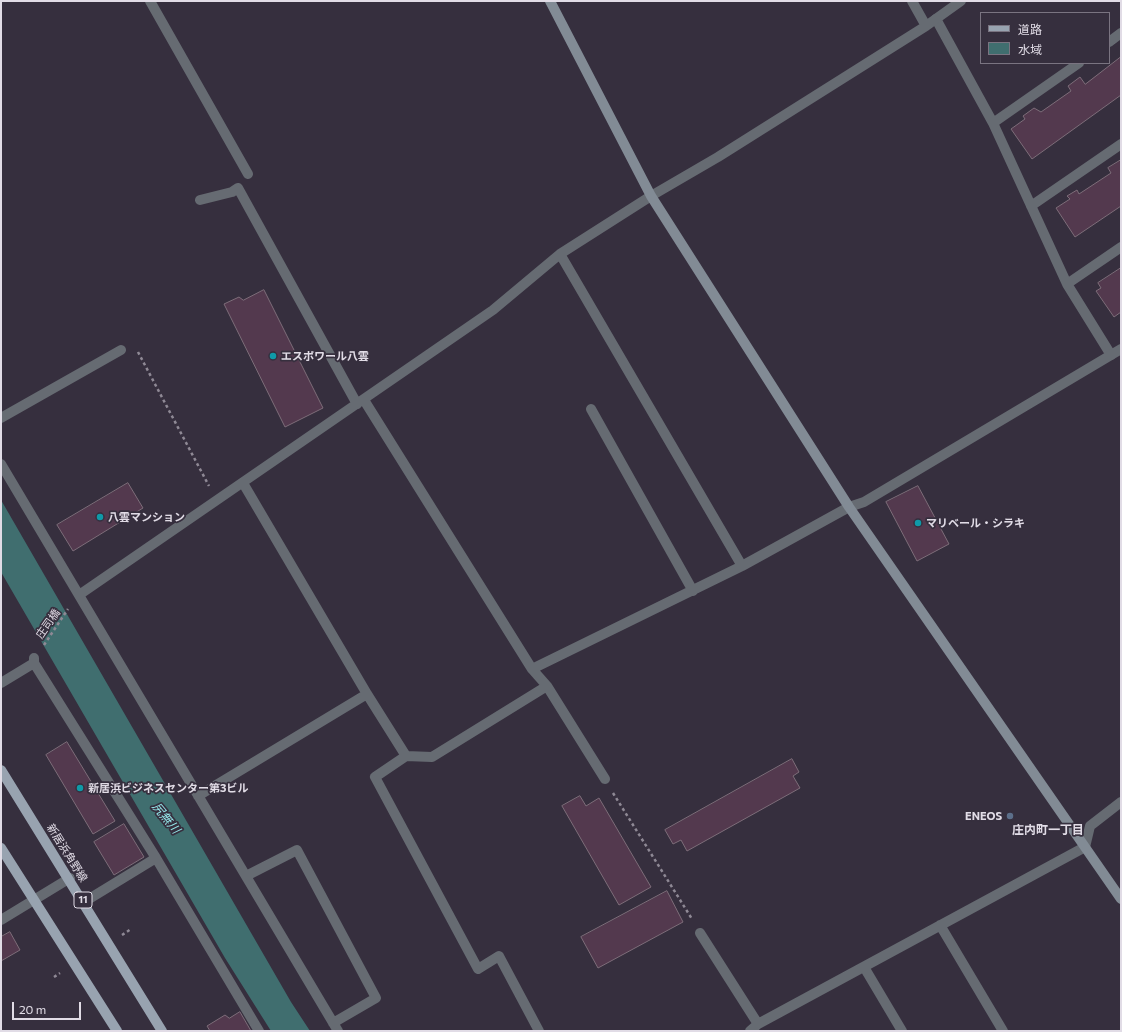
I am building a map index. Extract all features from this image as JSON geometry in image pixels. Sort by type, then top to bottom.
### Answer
[{"type":"main road","name":"新居浜角野線","points":[[1,770],[70,878],[162,1031]]},
{"type":"main road","points":[[1,848],[117,1031]]},
{"type":"street","points":[[150,1],[248,174]]},
{"type":"street","points":[[550,1],[651,196],[849,507],[1121,899]]},
{"type":"street","points":[[912,1],[926,26]]},
{"type":"street","points":[[79,595],[244,483],[492,310],[560,254],[651,196],[718,157],[926,26],[961,1]]},
{"type":"street","points":[[936,19],[992,123],[1067,284],[1111,355]]},
{"type":"street","points":[[1110,41],[1121,33]]},
{"type":"street","points":[[992,123],[1077,64]]},
{"type":"street","points":[[1031,206],[1121,144]]},
{"type":"street","points":[[200,200],[232,192],[238,188],[360,402],[532,669],[547,686],[605,779]]},
{"type":"street","points":[[1067,284],[1121,247]]},
{"type":"street","points":[[560,254],[742,566]]},
{"type":"street","points":[[532,669],[693,591],[742,566],[849,507],[864,502],[1121,349]]},
{"type":"street","points":[[1,418],[121,350]]},
{"type":"street","points":[[591,409],[693,591]]},
{"type":"street","points":[[1,464],[335,1027],[376,998],[297,850],[246,876]]},
{"type":"street","points":[[244,483],[367,694],[406,756]]},
{"type":"street","points":[[1,683],[34,660],[156,858],[259,1031]]},
{"type":"street","points":[[539,1031],[499,956],[478,969],[375,776],[406,756],[432,757],[547,686]]},
{"type":"street","points":[[198,796],[367,694]]},
{"type":"street","points":[[750,1031],[758,1024],[1085,847],[1090,826],[1121,802]]},
{"type":"street","points":[[84,902],[156,858]]},
{"type":"street","points":[[1,920],[70,878]]},
{"type":"street","points":[[940,925],[1003,1031]]},
{"type":"street","points":[[700,933],[758,1024]]},
{"type":"street","points":[[864,967],[902,1031]]},
{"type":"path","points":[[121,350],[126,353],[136,349],[217,501]]},
{"type":"path","name":"庄司橋","points":[[34,660],[70,606]]},
{"type":"path","points":[[605,779],[700,933]]},
{"type":"water","name":"尻無川","points":[[1,500],[291,1002],[310,1031],[271,1031],[225,958],[1,572]]},
{"type":"building","points":[[1121,57],[1121,95],[1032,159],[1011,129],[1025,119],[1023,116],[1034,108],[1041,112],[1071,91],[1068,86],[1080,77],[1085,84]]},
{"type":"building","points":[[1121,160],[1121,206],[1075,237],[1056,208],[1070,199],[1067,196],[1077,190],[1079,194],[1111,173],[1108,168]]},
{"type":"building","points":[[1121,268],[1121,312],[1114,317],[1096,291],[1101,288],[1098,283]]},
{"type":"building","name":"エスポワール八雲","points":[[264,290],[323,408],[285,427],[224,304],[239,297],[243,300]]},
{"type":"building","name":"八雲マンション","points":[[128,483],[143,508],[73,551],[57,525]]},
{"type":"building","name":"マリベール・シラキ","points":[[918,486],[949,544],[917,561],[886,502]]},
{"type":"building","name":"新居浜ビジネスセンター第3ビル","points":[[67,742],[115,821],[93,834],[46,755]]},
{"type":"building","points":[[792,759],[799,772],[793,776],[800,788],[687,851],[681,840],[673,844],[665,830]]},
{"type":"building","points":[[580,796],[586,806],[599,798],[651,887],[619,905],[562,806]]},
{"type":"building","points":[[124,824],[144,857],[114,875],[94,842]]},
{"type":"building","points":[[667,891],[683,922],[598,968],[581,937]]},
{"type":"building","points":[[10,932],[20,950],[1,961],[1,937]]},
{"type":"building","points":[[240,1012],[251,1031],[210,1031],[207,1026],[225,1015],[229,1018]]},
{"type":"place","name":"エスポワール八雲","points":[[273,356]]},
{"type":"place","name":"八雲マンション","points":[[100,517]]},
{"type":"place","name":"マリベール・シラキ","points":[[918,523]]},
{"type":"place","name":"新居浜ビジネスセンター第3ビル","points":[[80,788]]},
{"type":"place","name":"ENEOS","points":[[1010,816]]},
{"type":"district","name":"庄内町一丁目","points":[[1048,830]]}]
